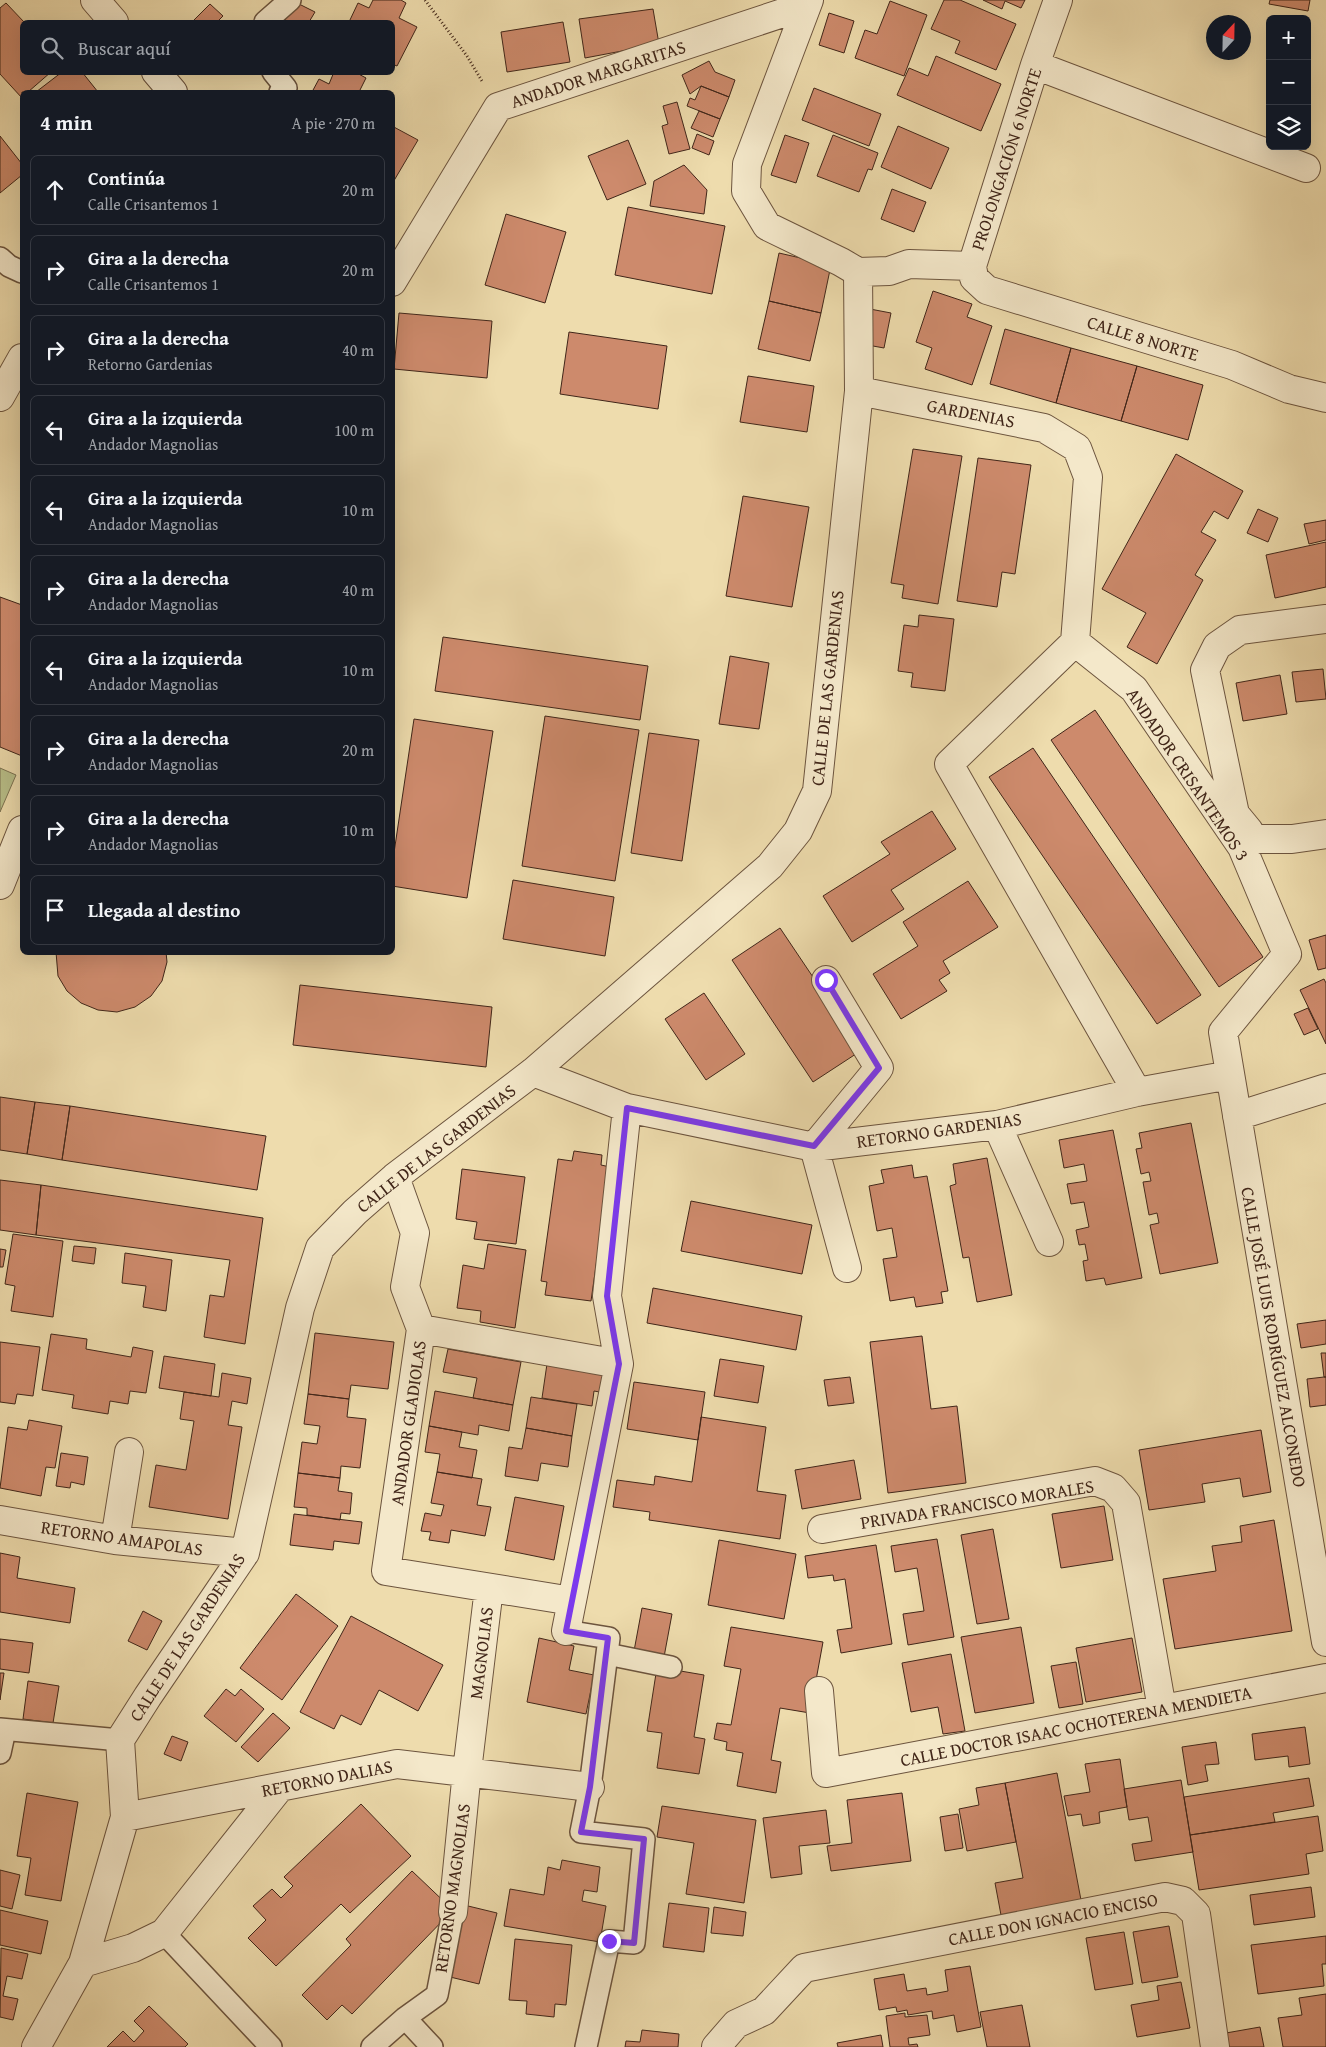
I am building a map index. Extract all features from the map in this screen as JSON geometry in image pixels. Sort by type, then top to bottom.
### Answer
[{"type":"street","points":[[95,0],[112,20]]},
{"type":"street","points":[[267,20],[290,0]]},
{"type":"street","name":"PROLONGACIÓN 6 NORTE","points":[[858,272],[889,271],[909,264],[972,266],[1035,65],[1058,0]]},
{"type":"street","points":[[808,3],[747,164],[746,191],[767,226],[858,272]]},
{"type":"street","name":"ANDADOR MARGARITAS","points":[[395,277],[498,107],[808,3]]},
{"type":"street","points":[[1035,65],[1306,168]]},
{"type":"street","points":[[159,75],[171,90]]},
{"type":"street","points":[[275,75],[286,88],[283,90]]},
{"type":"street","points":[[0,258],[9,266],[20,271]]},
{"type":"street","name":"CALLE 8 NORTE","points":[[972,266],[974,278],[987,290],[1232,364],[1289,389],[1326,398]]},
{"type":"street","name":"CALLE DE LAS GARDENIAS","points":[[36,2047],[83,1964],[125,1817],[120,1740],[245,1553],[300,1308],[320,1248],[395,1177],[533,1072],[770,866],[798,831],[817,791],[859,392],[858,272]]},
{"type":"street","points":[[0,397],[20,362]]},
{"type":"street","name":"GARDENIAS","points":[[859,392],[1044,428],[1077,448],[1088,476],[1075,642]]},
{"type":"street","points":[[1326,619],[1240,630],[1217,646],[1205,670],[1235,814],[1249,843],[1326,834]]},
{"type":"street","points":[[1075,642],[949,764],[1137,1092]]},
{"type":"street","name":"ANDADOR CRISANTEMOS 3","points":[[1075,642],[1134,689],[1249,843],[1287,954],[1223,1032]]},
{"type":"street","points":[[0,885],[20,835]]},
{"type":"street","points":[[826,980],[879,1068],[814,1146],[847,1268]]},
{"type":"street","name":"CALLE JOSÉ LUIS RODRÍGUEZ ALCONEDO","points":[[1223,1032],[1326,1642]]},
{"type":"street","name":"RETORNO GARDENIAS","points":[[533,1072],[627,1108],[814,1146],[996,1125],[1137,1092],[1230,1075]]},
{"type":"street","points":[[1237,1116],[1326,1088]]},
{"type":"street","points":[[586,2047],[609,1941],[634,1943],[644,1839],[581,1832],[590,1787],[608,1638],[566,1631],[619,1364],[607,1296],[627,1108]]},
{"type":"street","points":[[996,1125],[1049,1242]]},
{"type":"street","name":"ANDADOR GLADIOLAS","points":[[395,1177],[415,1233],[405,1287],[421,1329],[386,1571],[490,1588]]},
{"type":"street","points":[[421,1329],[619,1364]]},
{"type":"street","points":[[115,1540],[129,1452]]},
{"type":"street","name":"PRIVADA FRANCISCO MORALES","points":[[822,1529],[1095,1481],[1113,1488],[1126,1503],[1162,1709]]},
{"type":"street","name":"RETORNO AMAPOLAS","points":[[0,1520],[115,1540],[245,1553]]},
{"type":"street","name":"MAGNOLIAS","points":[[467,1771],[490,1588],[572,1601]]},
{"type":"street","points":[[607,1654],[671,1667]]},
{"type":"street","name":"CALLE DOCTOR ISAAC OCHOTERENA MENDIETA","points":[[819,1691],[826,1773],[1326,1678]]},
{"type":"street","points":[[0,1753],[2,1730],[120,1740]]},
{"type":"street","name":"RETORNO DALIAS","points":[[125,1817],[397,1764],[590,1787]]},
{"type":"street","name":"RETORNO MAGNOLIAS","points":[[372,2047],[405,2018],[437,1995],[453,1912],[467,1771]]},
{"type":"street","points":[[83,1964],[133,1948],[164,1933],[280,1787]]},
{"type":"street","name":"CALLE DON IGNACIO ENCISO","points":[[716,2047],[736,2024],[764,2011],[804,1968],[1165,1897],[1183,1902],[1196,1914],[1214,2047]]},
{"type":"street","points":[[164,1933],[271,2047]]},
{"type":"street","points":[[405,2018],[432,2047]]},
{"type":"path","points":[[425,0],[467,56],[498,107]]},
{"type":"green space","points":[[0,768],[16,775],[0,812]]},
{"type":"building","points":[[373,0],[401,0],[406,3],[399,18],[417,27],[397,66],[395,65],[395,20],[350,20],[358,3],[369,8]]},
{"type":"building","points":[[944,0],[960,0],[1016,24],[996,70],[955,53],[960,41],[931,29]]},
{"type":"building","points":[[983,0],[1025,0],[1021,8],[1005,1],[1002,9]]},
{"type":"building","points":[[1270,0],[1310,0],[1308,11],[1269,4]]},
{"type":"building","points":[[890,1],[927,15],[904,76],[855,58],[865,30],[877,34]]},
{"type":"building","points":[[295,2],[315,12],[310,20],[285,20]]},
{"type":"building","points":[[6,3],[22,20],[20,20],[20,75],[48,75],[30,90],[20,90],[20,96],[0,74],[0,8]]},
{"type":"building","points":[[210,4],[223,16],[219,20],[194,20]]},
{"type":"building","points":[[653,9],[659,44],[585,58],[579,19]]},
{"type":"building","points":[[829,13],[854,21],[844,53],[819,45]]},
{"type":"building","points":[[563,22],[570,62],[507,72],[501,32]]},
{"type":"building","points":[[936,56],[1001,84],[981,131],[897,95],[909,68],[928,76]]},
{"type":"building","points":[[709,61],[715,72],[735,80],[729,97],[701,86],[690,94],[682,75]]},
{"type":"building","points":[[58,75],[84,75],[96,90],[39,90]]},
{"type":"building","points":[[333,75],[360,75],[366,78],[360,90],[313,90],[319,79],[329,84]]},
{"type":"building","points":[[701,86],[729,97],[720,119],[687,106],[690,98],[695,100]]},
{"type":"building","points":[[814,88],[881,114],[869,146],[802,120]]},
{"type":"building","points":[[677,102],[690,149],[669,154],[662,126],[668,124],[663,106]]},
{"type":"building","points":[[699,111],[720,119],[713,137],[691,128]]},
{"type":"building","points":[[898,126],[949,148],[931,189],[881,167]]},
{"type":"building","points":[[395,128],[418,140],[395,179]]},
{"type":"building","points":[[697,134],[714,141],[709,155],[692,148]]},
{"type":"building","points":[[785,135],[809,143],[796,183],[771,175]]},
{"type":"building","points":[[833,135],[878,153],[872,170],[868,169],[859,192],[817,176]]},
{"type":"building","points":[[0,136],[20,161],[20,177],[0,193]]},
{"type":"building","points":[[628,140],[646,184],[607,200],[588,156]]},
{"type":"building","points":[[684,165],[707,190],[704,214],[650,206],[654,181]]},
{"type":"building","points":[[892,189],[926,202],[914,232],[881,219]]},
{"type":"building","points":[[628,207],[725,226],[712,294],[615,275]]},
{"type":"building","points":[[506,214],[566,232],[545,303],[485,285]]},
{"type":"building","points":[[779,253],[831,265],[821,313],[769,301]]},
{"type":"building","points":[[933,291],[972,304],[967,317],[992,326],[972,385],[925,369],[932,348],[916,342]]},
{"type":"building","points":[[769,301],[821,313],[810,361],[758,349]]},
{"type":"building","points":[[870,309],[891,313],[884,348],[862,344]]},
{"type":"building","points":[[399,313],[492,321],[487,378],[395,369]]},
{"type":"building","points":[[1005,329],[1071,348],[1056,403],[990,384]]},
{"type":"building","points":[[569,332],[667,346],[658,409],[560,394]]},
{"type":"building","points":[[1071,348],[1137,366],[1121,421],[1056,403]]},
{"type":"building","points":[[1137,366],[1203,385],[1188,440],[1121,421]]},
{"type":"building","points":[[748,376],[814,386],[807,432],[740,422]]},
{"type":"building","points":[[913,449],[962,456],[938,604],[902,598],[904,585],[891,583]]},
{"type":"building","points":[[1176,454],[1243,491],[1228,519],[1214,511],[1201,532],[1216,540],[1195,575],[1203,580],[1157,664],[1127,647],[1146,613],[1102,589]]},
{"type":"building","points":[[978,458],[1031,465],[1015,574],[1002,572],[997,607],[957,601]]},
{"type":"building","points":[[743,496],[809,507],[792,607],[726,596]]},
{"type":"building","points":[[1258,509],[1278,518],[1268,542],[1247,533]]},
{"type":"building","points":[[1326,520],[1326,540],[1309,544],[1304,524]]},
{"type":"building","points":[[1326,542],[1326,587],[1275,598],[1266,555]]},
{"type":"building","points":[[0,597],[20,604],[20,755],[0,747]]},
{"type":"building","points":[[919,615],[954,619],[945,691],[911,687],[913,673],[898,671],[904,625],[918,627]]},
{"type":"building","points":[[443,637],[648,666],[640,720],[435,691]]},
{"type":"building","points":[[730,656],[769,663],[759,729],[719,724]]},
{"type":"building","points":[[1323,669],[1326,699],[1296,702],[1292,672]]},
{"type":"building","points":[[1280,675],[1287,714],[1243,721],[1236,683]]},
{"type":"building","points":[[1095,710],[1263,957],[1219,987],[1051,740]]},
{"type":"building","points":[[545,716],[639,730],[615,881],[522,866]]},
{"type":"building","points":[[414,719],[493,731],[467,898],[395,886],[395,846]]},
{"type":"building","points":[[649,733],[699,740],[682,861],[631,853]]},
{"type":"building","points":[[1033,748],[1201,995],[1157,1024],[989,777]]},
{"type":"building","points":[[932,811],[956,849],[891,890],[904,909],[852,942],[823,896],[890,854],[881,842]]},
{"type":"building","points":[[513,880],[614,897],[605,956],[503,939]]},
{"type":"building","points":[[968,881],[998,927],[943,961],[950,973],[939,980],[947,991],[901,1019],[873,974],[918,946],[903,922]]},
{"type":"building","points":[[780,928],[862,1050],[813,1082],[732,960]]},
{"type":"building","points":[[1326,935],[1326,968],[1318,970],[1309,940]]},
{"type":"building","points":[[56,955],[166,955],[167,962],[162,981],[151,996],[135,1007],[117,1012],[98,1010],[81,1003],[67,991],[58,976]]},
{"type":"building","points":[[1324,979],[1326,983],[1326,1044],[1300,990]]},
{"type":"building","points":[[300,985],[492,1007],[486,1067],[293,1045]]},
{"type":"building","points":[[704,993],[745,1054],[706,1080],[665,1019]]},
{"type":"building","points":[[1308,1008],[1318,1029],[1304,1035],[1294,1014]]},
{"type":"building","points":[[0,1097],[35,1102],[27,1154],[0,1150]]},
{"type":"building","points":[[35,1102],[70,1106],[62,1160],[27,1154]]},
{"type":"building","points":[[70,1106],[266,1136],[257,1190],[62,1160]]},
{"type":"building","points":[[1191,1123],[1218,1263],[1160,1274],[1150,1225],[1159,1223],[1157,1213],[1149,1215],[1143,1182],[1151,1181],[1149,1172],[1141,1174],[1136,1149],[1142,1148],[1139,1133]]},
{"type":"building","points":[[1113,1130],[1142,1278],[1106,1285],[1104,1278],[1086,1281],[1083,1261],[1088,1260],[1085,1244],[1079,1245],[1076,1230],[1089,1227],[1084,1202],[1071,1204],[1067,1184],[1087,1181],[1084,1164],[1064,1168],[1059,1140]]},
{"type":"building","points":[[574,1151],[602,1155],[601,1165],[610,1167],[591,1301],[545,1295],[547,1282],[541,1281],[558,1159],[572,1161]]},
{"type":"building","points":[[987,1158],[1012,1295],[977,1302],[969,1257],[963,1258],[950,1186],[956,1184],[953,1164]]},
{"type":"building","points":[[912,1165],[914,1178],[927,1176],[948,1291],[941,1292],[943,1303],[916,1307],[914,1297],[890,1301],[883,1259],[897,1257],[892,1228],[877,1231],[869,1186],[884,1183],[881,1170]]},
{"type":"building","points":[[462,1169],[525,1177],[516,1244],[474,1239],[477,1222],[456,1219]]},
{"type":"building","points":[[0,1180],[41,1185],[36,1235],[0,1230]]},
{"type":"building","points":[[41,1185],[263,1218],[245,1344],[204,1337],[210,1295],[224,1297],[230,1260],[36,1235]]},
{"type":"building","points":[[691,1201],[812,1225],[802,1274],[681,1251]]},
{"type":"building","points":[[13,1234],[63,1241],[53,1317],[11,1311],[15,1286],[5,1284]]},
{"type":"building","points":[[488,1244],[526,1250],[515,1328],[480,1322],[481,1311],[457,1308],[463,1265],[484,1269]]},
{"type":"building","points":[[74,1246],[96,1248],[94,1264],[72,1261]]},
{"type":"building","points":[[0,1249],[6,1250],[3,1267],[0,1267]]},
{"type":"building","points":[[125,1253],[172,1260],[166,1311],[143,1307],[146,1286],[122,1283]]},
{"type":"building","points":[[653,1288],[802,1316],[796,1350],[647,1323]]},
{"type":"building","points":[[1326,1320],[1326,1344],[1301,1348],[1297,1324]]},
{"type":"building","points":[[315,1333],[394,1342],[388,1389],[351,1385],[349,1399],[308,1394]]},
{"type":"building","points":[[51,1334],[87,1339],[86,1349],[131,1357],[133,1347],[153,1351],[146,1393],[130,1391],[128,1404],[110,1401],[108,1414],[72,1408],[74,1395],[42,1390]]},
{"type":"building","points":[[922,1336],[931,1409],[957,1406],[966,1483],[888,1493],[870,1342]]},
{"type":"building","points":[[0,1342],[40,1347],[33,1396],[17,1394],[15,1404],[0,1402]]},
{"type":"building","points":[[448,1349],[521,1362],[513,1405],[473,1398],[477,1378],[443,1372]]},
{"type":"building","points":[[1321,1353],[1326,1353],[1326,1377],[1324,1377]]},
{"type":"building","points":[[164,1356],[215,1364],[211,1396],[159,1388]]},
{"type":"building","points":[[548,1357],[609,1367],[605,1393],[594,1391],[592,1406],[542,1398]]},
{"type":"building","points":[[720,1359],[764,1366],[758,1403],[714,1396]]},
{"type":"building","points":[[222,1373],[251,1378],[247,1404],[232,1401],[228,1425],[242,1427],[228,1519],[149,1507],[156,1465],[186,1470],[194,1421],[180,1419],[184,1392],[219,1397]]},
{"type":"building","points":[[850,1377],[854,1403],[828,1406],[824,1380]]},
{"type":"building","points":[[1326,1377],[1326,1405],[1310,1407],[1307,1379]]},
{"type":"building","points":[[634,1382],[705,1392],[698,1440],[627,1429]]},
{"type":"building","points":[[435,1391],[513,1405],[509,1431],[479,1425],[478,1435],[429,1426]]},
{"type":"building","points":[[308,1394],[349,1399],[347,1417],[366,1419],[360,1468],[341,1466],[340,1478],[298,1473],[302,1442],[317,1444],[320,1426],[304,1424]]},
{"type":"building","points":[[531,1397],[577,1404],[572,1436],[526,1428]]},
{"type":"building","points":[[701,1417],[766,1427],[757,1491],[786,1495],[780,1539],[649,1520],[650,1512],[613,1507],[617,1480],[654,1485],[655,1476],[692,1482]]},
{"type":"building","points":[[29,1420],[62,1426],[55,1468],[46,1467],[41,1496],[0,1488],[8,1427],[27,1430]]},
{"type":"building","points":[[429,1426],[462,1432],[459,1447],[477,1450],[472,1478],[437,1472],[440,1454],[425,1452]]},
{"type":"building","points":[[526,1428],[572,1436],[568,1467],[541,1463],[538,1481],[505,1476],[509,1447],[522,1449]]},
{"type":"building","points":[[1261,1430],[1271,1492],[1243,1497],[1240,1478],[1202,1484],[1205,1502],[1149,1510],[1139,1450]]},
{"type":"building","points":[[61,1453],[88,1457],[84,1485],[71,1482],[70,1488],[56,1486]]},
{"type":"building","points":[[854,1460],[861,1499],[802,1509],[795,1470]]},
{"type":"building","points":[[437,1472],[482,1479],[477,1505],[491,1507],[485,1536],[451,1530],[449,1543],[429,1540],[431,1532],[421,1531],[425,1513],[441,1516],[444,1505],[431,1503]]},
{"type":"building","points":[[298,1473],[340,1478],[338,1491],[352,1493],[350,1514],[341,1513],[340,1520],[307,1515],[307,1508],[294,1507]]},
{"type":"building","points":[[515,1497],[564,1506],[554,1560],[505,1550]]},
{"type":"building","points":[[1104,1506],[1113,1560],[1061,1568],[1052,1514]]},
{"type":"building","points":[[294,1514],[362,1522],[359,1544],[334,1541],[333,1550],[290,1545]]},
{"type":"building","points":[[1274,1520],[1292,1631],[1175,1649],[1163,1579],[1216,1571],[1212,1546],[1242,1542],[1240,1526]]},
{"type":"building","points":[[993,1529],[1009,1619],[977,1624],[961,1535]]},
{"type":"building","points":[[937,1539],[954,1637],[908,1645],[903,1614],[924,1611],[917,1568],[895,1572],[891,1546]]},
{"type":"building","points":[[719,1540],[796,1554],[784,1619],[708,1605]]},
{"type":"building","points":[[876,1545],[892,1644],[841,1653],[837,1630],[852,1628],[845,1579],[834,1581],[833,1575],[808,1578],[805,1556]]},
{"type":"building","points":[[0,1553],[20,1557],[17,1578],[75,1588],[70,1623],[0,1612]]},
{"type":"building","points":[[296,1594],[338,1626],[282,1700],[240,1668]]},
{"type":"building","points":[[642,1608],[672,1614],[664,1657],[634,1651]]},
{"type":"building","points":[[143,1611],[162,1621],[147,1650],[128,1641]]},
{"type":"building","points":[[351,1616],[443,1665],[418,1711],[379,1690],[361,1725],[341,1715],[334,1729],[300,1712]]},
{"type":"building","points":[[731,1627],[823,1642],[810,1713],[780,1708],[771,1760],[781,1762],[776,1793],[737,1786],[743,1753],[726,1750],[727,1742],[714,1739],[717,1723],[731,1725],[741,1669],[724,1666]]},
{"type":"building","points":[[1021,1627],[1034,1703],[975,1713],[961,1637]]},
{"type":"building","points":[[539,1638],[574,1646],[569,1670],[594,1675],[586,1714],[527,1702]]},
{"type":"building","points":[[1132,1638],[1142,1692],[1086,1702],[1076,1648]]},
{"type":"building","points":[[0,1639],[33,1643],[29,1673],[0,1669]]},
{"type":"building","points":[[951,1654],[965,1731],[943,1734],[938,1707],[911,1712],[902,1663]]},
{"type":"building","points":[[1076,1662],[1083,1704],[1059,1708],[1051,1666]]},
{"type":"building","points":[[657,1667],[704,1675],[694,1737],[705,1739],[699,1774],[657,1768],[662,1733],[647,1731]]},
{"type":"building","points":[[0,1673],[4,1673],[0,1700]]},
{"type":"building","points":[[28,1681],[59,1686],[53,1723],[23,1719]]},
{"type":"building","points":[[226,1689],[235,1696],[241,1689],[264,1709],[236,1742],[204,1716]]},
{"type":"building","points":[[273,1713],[290,1728],[258,1762],[241,1747]]},
{"type":"building","points":[[1305,1727],[1310,1764],[1289,1767],[1288,1756],[1255,1760],[1252,1734]]},
{"type":"building","points":[[172,1736],[188,1742],[181,1761],[164,1754]]},
{"type":"building","points":[[1216,1742],[1219,1764],[1205,1765],[1208,1781],[1188,1785],[1182,1747]]},
{"type":"building","points":[[1120,1759],[1127,1807],[1099,1812],[1100,1823],[1083,1826],[1081,1814],[1068,1816],[1064,1796],[1090,1792],[1085,1764]]},
{"type":"building","points":[[1057,1773],[1081,1900],[1001,1915],[995,1883],[1023,1878],[1005,1783]]},
{"type":"building","points":[[1309,1778],[1314,1806],[1273,1813],[1275,1822],[1190,1835],[1184,1797]]},
{"type":"building","points":[[1181,1780],[1193,1852],[1135,1861],[1132,1844],[1152,1841],[1148,1817],[1129,1820],[1124,1789]]},
{"type":"building","points":[[1005,1783],[1016,1842],[967,1851],[959,1809],[979,1805],[976,1788]]},
{"type":"building","points":[[27,1793],[78,1802],[61,1901],[25,1895],[31,1858],[17,1856]]},
{"type":"building","points":[[902,1793],[911,1861],[831,1871],[827,1846],[852,1843],[847,1800]]},
{"type":"building","points":[[361,1804],[411,1856],[350,1913],[341,1904],[276,1966],[248,1938],[266,1920],[253,1906],[272,1889],[281,1898],[293,1886],[284,1877]]},
{"type":"building","points":[[662,1806],[756,1820],[744,1903],[686,1894],[694,1843],[657,1837]]},
{"type":"building","points":[[826,1810],[830,1843],[799,1846],[802,1874],[771,1878],[763,1818]]},
{"type":"building","points":[[958,1814],[963,1848],[945,1851],[940,1817]]},
{"type":"building","points":[[1318,1816],[1323,1851],[1306,1854],[1309,1874],[1199,1890],[1190,1835]]},
{"type":"building","points":[[562,1860],[600,1867],[597,1892],[584,1890],[582,1901],[606,1906],[600,1942],[504,1926],[510,1889],[544,1895],[548,1867],[560,1870]]},
{"type":"building","points":[[0,1870],[20,1875],[12,1909],[0,1906]]},
{"type":"building","points":[[412,1871],[453,1910],[352,2014],[342,2005],[327,2020],[302,1995],[351,1945],[346,1939]]},
{"type":"building","points":[[1311,1887],[1315,1917],[1254,1925],[1250,1895]]},
{"type":"building","points":[[669,1903],[709,1908],[704,1952],[663,1947]]},
{"type":"building","points":[[464,1905],[497,1913],[479,1984],[446,1976]]},
{"type":"building","points":[[714,1907],[746,1912],[743,1936],[711,1933]]},
{"type":"building","points":[[0,1910],[48,1921],[41,1954],[0,1945]]},
{"type":"building","points":[[1169,1926],[1178,1977],[1142,1983],[1133,1932]]},
{"type":"building","points":[[1124,1932],[1133,1984],[1095,1990],[1086,1938]]},
{"type":"building","points":[[1326,1936],[1326,1964],[1322,1964],[1324,1986],[1258,1994],[1251,1945]]},
{"type":"building","points":[[515,1939],[572,1945],[566,2005],[555,2004],[554,2017],[526,2014],[527,2001],[509,2000]]},
{"type":"building","points":[[1,1948],[28,1954],[22,1979],[7,1976],[3,1996],[18,1999],[13,2020],[0,2017]]},
{"type":"building","points":[[970,1966],[981,2027],[957,2032],[954,2015],[933,2019],[932,2011],[908,2015],[907,2010],[897,2012],[896,2007],[879,2010],[874,1979],[904,1974],[907,1991],[926,1988],[927,1995],[948,1991],[945,1970]]},
{"type":"building","points":[[1181,1982],[1190,2028],[1137,2037],[1131,2005],[1159,2000],[1157,1986]]},
{"type":"building","points":[[1326,1994],[1326,2047],[1283,2047],[1278,2018],[1302,2015],[1299,1998]]},
{"type":"building","points":[[1022,2005],[1030,2047],[987,2047],[980,2012]]},
{"type":"building","points":[[149,2006],[188,2044],[185,2047],[107,2047],[123,2031],[134,2042],[144,2031],[134,2021]]},
{"type":"building","points":[[905,2013],[905,2017],[927,2015],[930,2035],[908,2038],[909,2045],[917,2044],[918,2047],[890,2047],[886,2016]]},
{"type":"building","points":[[1260,2027],[1264,2047],[1229,2047],[1226,2033]]},
{"type":"building","points":[[642,2030],[679,2034],[678,2047],[625,2047],[626,2041],[640,2042]]},
{"type":"building","points":[[881,2035],[883,2047],[838,2047],[837,2043]]},
{"type":"route","points":[[609,1941],[634,1943],[639,1908],[644,1839],[581,1832],[590,1787],[608,1638],[566,1631],[619,1364],[607,1296],[627,1108],[814,1146],[879,1068],[826,980]]}]
